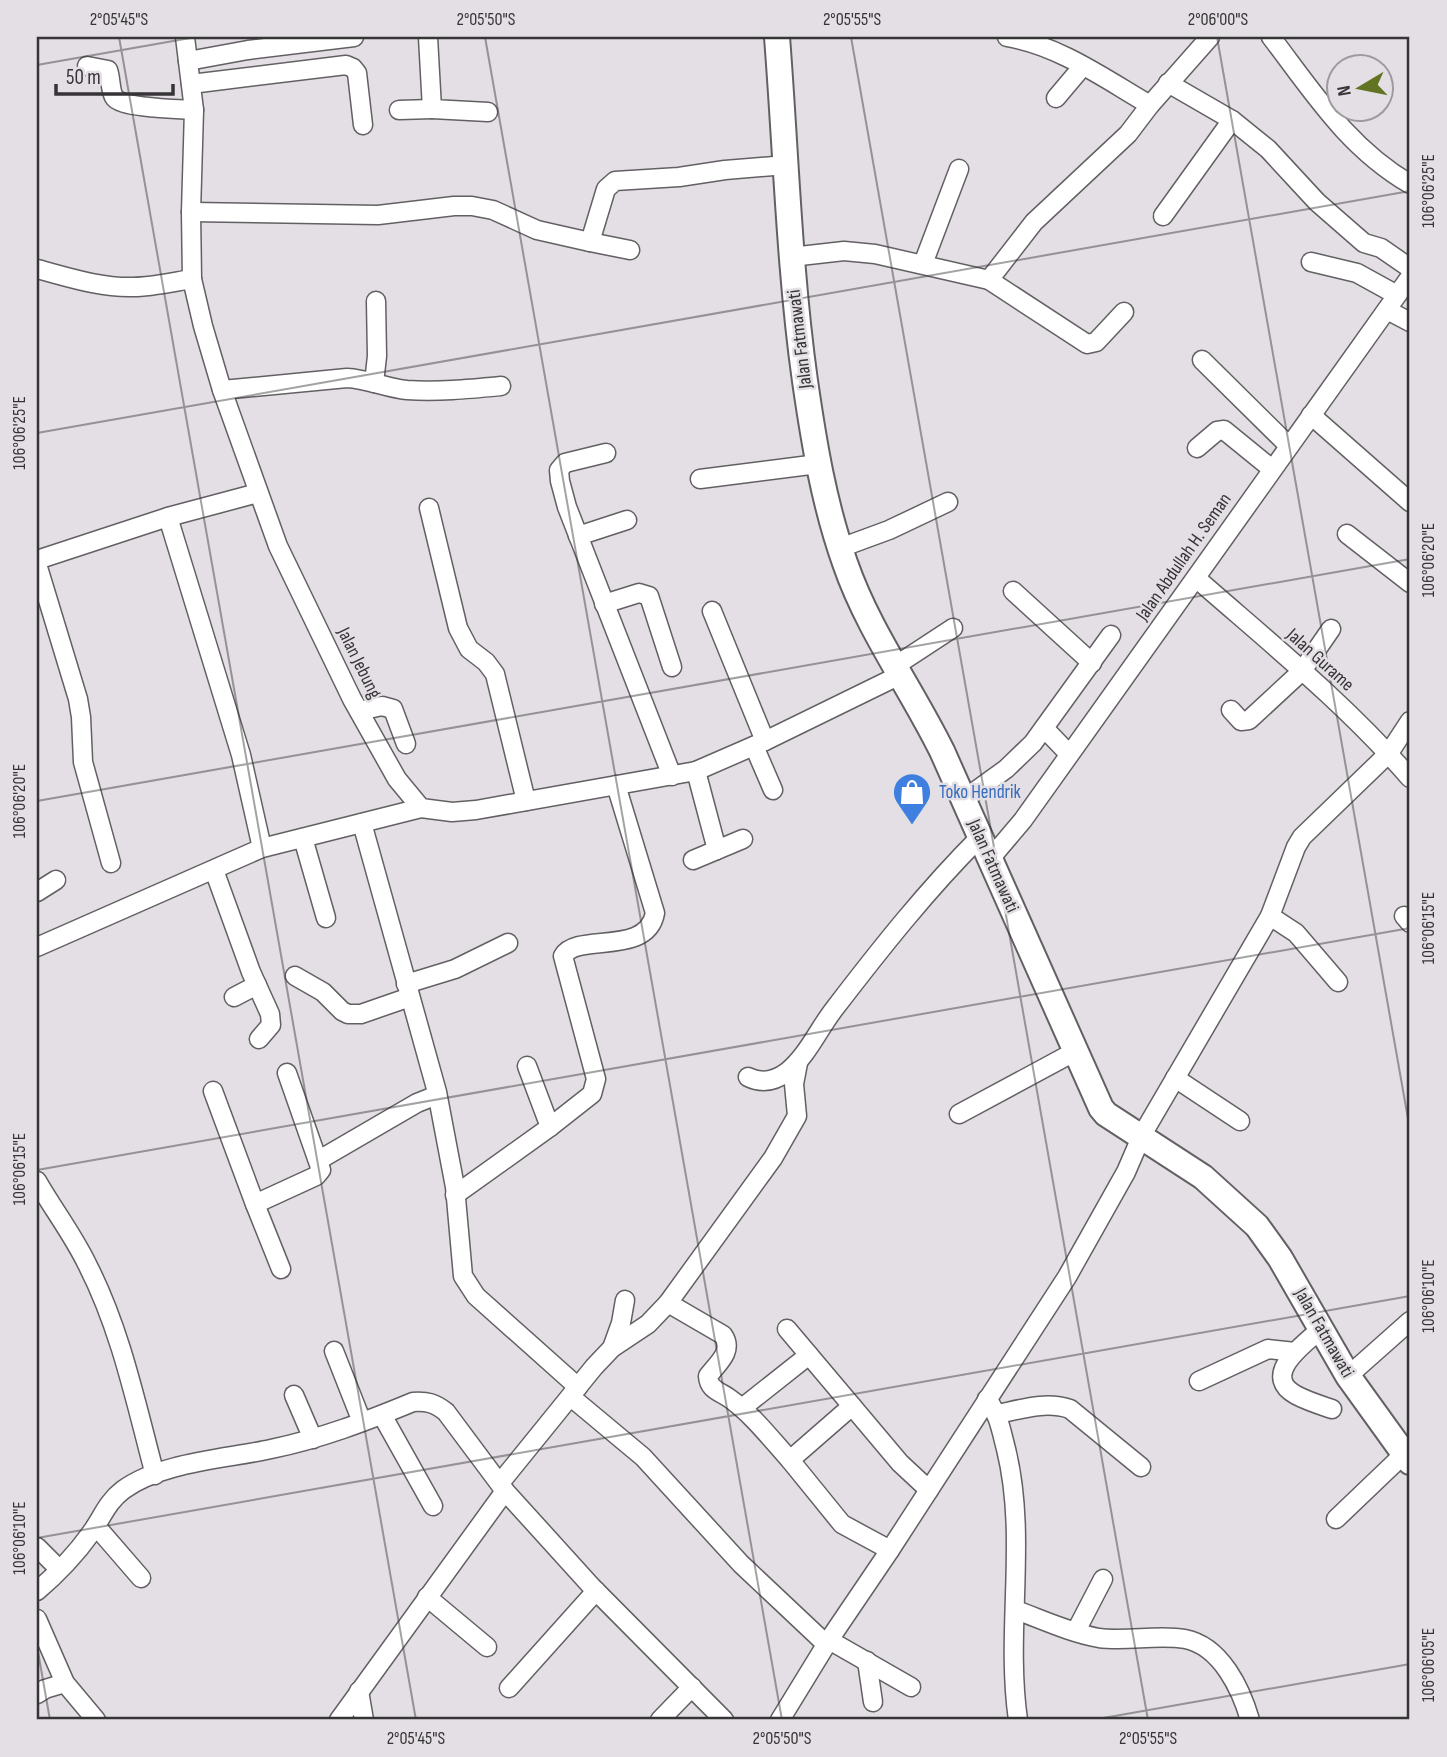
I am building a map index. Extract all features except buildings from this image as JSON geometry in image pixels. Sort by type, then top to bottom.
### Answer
[{"type":"street","name":"Jalan Jebung","points":[[185,37],[194,110],[192,279],[202,326],[278,546],[359,711],[397,779],[421,808]]},
{"type":"street","points":[[188,61],[248,50],[354,37]]},
{"type":"street","points":[[428,37],[432,109]]},
{"type":"street","name":"Jalan Fatmawati","points":[[777,37],[791,257],[801,350],[818,464],[840,548],[854,589],[927,720],[1101,1108],[1106,1114],[1203,1177],[1257,1226],[1280,1258],[1348,1376],[1407,1458]]},
{"type":"street","points":[[1007,37],[1040,44],[1150,105]]},
{"type":"street","points":[[989,281],[1041,214],[1120,142],[1210,37]]},
{"type":"street","points":[[1271,37],[1300,78],[1348,136],[1410,184]]},
{"type":"street","points":[[191,83],[346,65],[357,73],[363,125]]},
{"type":"street","points":[[87,66],[107,68],[113,96],[117,101],[134,106],[194,110]]},
{"type":"street","points":[[1056,98],[1083,66]]},
{"type":"street","points":[[1168,83],[1232,120],[1268,149],[1317,202],[1364,243],[1381,248],[1410,268]]},
{"type":"street","points":[[399,110],[488,112]]},
{"type":"street","points":[[1163,216],[1232,120]]},
{"type":"street","points":[[590,242],[606,189],[615,181],[786,165]]},
{"type":"street","points":[[923,264],[959,169]]},
{"type":"street","points":[[191,212],[378,215],[472,206],[493,210],[537,230],[630,250]]},
{"type":"street","points":[[791,257],[844,251],[876,254],[989,281],[1087,344],[1096,342],[1124,312]]},
{"type":"street","points":[[1311,262],[1357,273],[1397,295]]},
{"type":"street","points":[[37,269],[111,286],[134,287],[192,279]]},
{"type":"street","name":"Jalan Abdullah H. Seman","points":[[798,1063],[834,1009],[946,871],[985,848],[1023,820],[1410,277]]},
{"type":"street","points":[[374,383],[377,356],[376,300]]},
{"type":"street","points":[[1387,310],[1410,322]]},
{"type":"street","points":[[1202,360],[1289,446]]},
{"type":"street","points":[[222,390],[347,379],[362,379],[406,390],[444,391],[501,386]]},
{"type":"street","points":[[1311,415],[1410,502]]},
{"type":"street","points":[[1197,448],[1217,431],[1224,430],[1272,469]]},
{"type":"street","points":[[606,453],[565,463],[559,470],[559,481],[566,507],[672,776]]},
{"type":"street","points":[[700,479],[818,464]]},
{"type":"street","points":[[111,863],[83,762],[78,699],[37,562],[169,517],[258,493]]},
{"type":"street","points":[[840,548],[889,530],[948,502]]},
{"type":"street","points":[[429,508],[458,628],[468,649],[495,674],[526,801]]},
{"type":"street","points":[[169,517],[241,755],[262,848]]},
{"type":"street","points":[[578,536],[627,520]]},
{"type":"street","points":[[1347,534],[1410,583]]},
{"type":"street","name":"Jalan Gurame","points":[[1196,578],[1302,671],[1389,753],[1410,778]]},
{"type":"street","points":[[1013,592],[1092,663]]},
{"type":"street","points":[[604,604],[639,593],[649,596],[672,667]]},
{"type":"street","points":[[712,611],[760,744],[773,790]]},
{"type":"street","points":[[37,947],[262,848],[421,808],[452,812],[696,771],[760,744],[898,670],[953,628]]},
{"type":"street","points":[[1231,710],[1238,719],[1249,720],[1302,671],[1331,629]]},
{"type":"street","points":[[963,800],[1006,769],[1044,728],[1111,635]]},
{"type":"street","points":[[359,711],[382,706],[393,709],[406,744]]},
{"type":"street","points":[[780,1720],[828,1642],[929,1490],[993,1407],[1121,1180],[1142,1135],[1270,916],[1302,837],[1389,753],[1410,721]]},
{"type":"street","points":[[1044,728],[1069,754]]},
{"type":"street","points":[[696,771],[717,850]]},
{"type":"street","points":[[455,1195],[592,1094],[596,1079],[563,961],[565,953],[571,948],[628,939],[641,934],[654,920],[654,906],[616,785]]},
{"type":"street","points":[[362,823],[437,1094],[455,1195],[461,1264],[468,1286],[643,1457],[741,1564],[828,1642],[911,1687]]},
{"type":"street","points":[[303,838],[326,918]]},
{"type":"street","points":[[693,860],[743,839]]},
{"type":"street","points":[[214,870],[272,1020],[269,1029],[259,1039]]},
{"type":"street","points":[[37,892],[56,880]]},
{"type":"street","points":[[1270,916],[1296,933],[1338,982]]},
{"type":"street","points":[[295,976],[323,992],[342,1011],[361,1014],[508,943]]},
{"type":"street","points":[[234,997],[257,985]]},
{"type":"street","points":[[959,1114],[1076,1051]]},
{"type":"street","points":[[748,1077],[770,1081],[798,1063]]},
{"type":"street","points":[[339,1720],[503,1487],[575,1392],[612,1348],[648,1324],[668,1303],[772,1158],[797,1116],[794,1084],[798,1063]]},
{"type":"street","points":[[527,1066],[550,1127]]},
{"type":"street","points":[[255,1204],[316,1176],[321,1170],[286,1073]]},
{"type":"street","points":[[1175,1078],[1240,1121]]},
{"type":"street","points":[[214,1091],[281,1269]]},
{"type":"street","points":[[319,1160],[417,1102],[437,1094]]},
{"type":"street","points":[[37,1181],[87,1264],[119,1340],[155,1475]]},
{"type":"street","points":[[612,1348],[621,1323],[625,1300]]},
{"type":"street","points":[[668,1303],[723,1335],[727,1342],[727,1351],[708,1376],[709,1384],[742,1408],[790,1460],[842,1524],[890,1550]]},
{"type":"street","points":[[1348,1376],[1410,1321]]},
{"type":"street","points":[[787,1329],[900,1463],[929,1490]]},
{"type":"street","points":[[1321,1329],[1295,1352],[1282,1370],[1282,1379],[1286,1388],[1295,1395],[1332,1409]]},
{"type":"street","points":[[1199,1381],[1268,1349],[1295,1352]]},
{"type":"street","points":[[334,1350],[362,1422]]},
{"type":"street","points":[[742,1408],[809,1355]]},
{"type":"street","points":[[294,1395],[313,1439]]},
{"type":"street","points":[[37,1591],[77,1552],[111,1500],[125,1489],[155,1475],[209,1459],[313,1439],[413,1402],[436,1404],[446,1412],[503,1487],[596,1591],[724,1720]]},
{"type":"street","points":[[993,1407],[1057,1405],[1070,1409],[1141,1467]]},
{"type":"street","points":[[790,1460],[852,1406]]},
{"type":"street","points":[[993,1407],[1013,1474],[1016,1519],[1014,1657],[1018,1720]]},
{"type":"street","points":[[382,1415],[433,1506]]},
{"type":"street","points":[[1336,1519],[1407,1458]]},
{"type":"street","points":[[96,1526],[141,1577]]},
{"type":"street","points":[[37,1547],[59,1569]]},
{"type":"street","points":[[1076,1631],[1102,1580]]},
{"type":"street","points":[[509,1688],[596,1591]]},
{"type":"street","points":[[427,1597],[487,1647]]},
{"type":"street","points":[[1016,1610],[1076,1631],[1113,1639],[1184,1639],[1199,1644],[1210,1650],[1226,1669],[1246,1706],[1250,1720]]},
{"type":"street","points":[[37,1619],[65,1683],[96,1720]]},
{"type":"street","points":[[867,1661],[873,1702]]},
{"type":"street","points":[[37,1694],[65,1683]]},
{"type":"street","points":[[660,1720],[692,1687]]},
{"type":"street","points":[[359,1691],[364,1720]]},
{"type":"place","name":"Toko Hendrik","points":[[912,826]]}]
